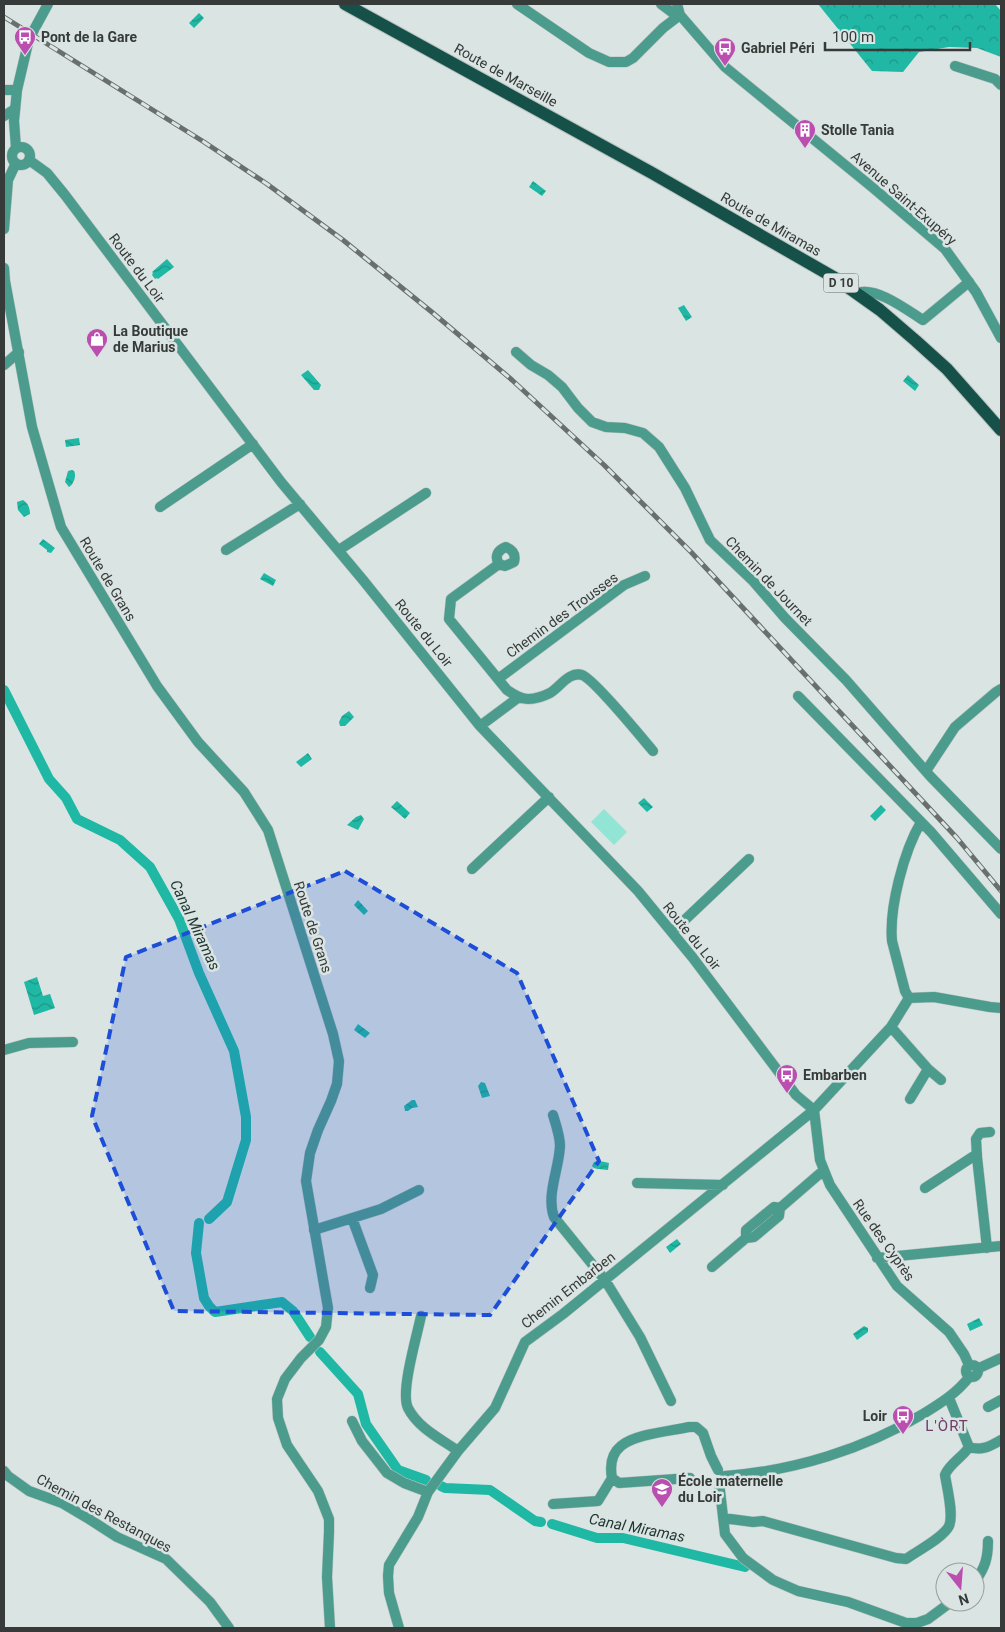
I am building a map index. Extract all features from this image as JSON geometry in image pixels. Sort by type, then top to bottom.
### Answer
[{"type":"main road","name":"Route de Marseille","points":[[345,4],[652,173]]},
{"type":"main road","name":"Route de Miramas","points":[[652,173],[802,259],[857,294],[894,322],[946,369],[1001,430]]},
{"type":"street","points":[[16,163],[12,155],[16,148],[14,136],[17,90],[30,39],[48,4]]},
{"type":"street","points":[[516,4],[589,52],[609,62],[626,62],[634,58],[663,28],[679,16]]},
{"type":"street","points":[[661,4],[679,16]]},
{"type":"street","points":[[677,4],[679,16]]},
{"type":"street","name":"Avenue Saint-Exupéry","points":[[679,16],[725,67],[945,249],[969,282],[1001,338]]},
{"type":"street","points":[[955,66],[996,79],[1001,85]]},
{"type":"street","points":[[4,90],[17,90]]},
{"type":"street","points":[[4,116],[15,109]]},
{"type":"street","points":[[16,148],[22,147],[30,155],[24,164],[16,163]]},
{"type":"street","name":"Route du Loir","points":[[28,160],[47,173],[65,195],[253,444],[480,726],[638,891],[693,958],[796,1095],[814,1110]]},
{"type":"street","points":[[4,229],[8,180],[16,163]]},
{"type":"street","name":"Route de Grans","points":[[4,268],[32,426],[61,527],[157,686],[198,742],[244,792],[268,830],[333,1034],[338,1061],[337,1084],[310,1153],[306,1181],[328,1308],[326,1327],[319,1340],[300,1358],[285,1379],[278,1399],[278,1418],[287,1445],[318,1490],[328,1519],[326,1577],[330,1628]]},
{"type":"street","points":[[857,294],[864,291],[876,294],[897,304],[922,320],[969,282]]},
{"type":"street","points":[[4,365],[19,352]]},
{"type":"street","name":"Chemin de Journet","points":[[516,352],[562,387],[578,408],[592,422],[606,427],[625,428],[642,433],[659,446],[685,488],[710,540],[753,581],[785,618],[846,680],[926,771],[1001,849]]},
{"type":"street","points":[[160,507],[253,444]]},
{"type":"street","points":[[339,550],[426,493]]},
{"type":"street","points":[[226,550],[300,504]]},
{"type":"street","points":[[500,564],[451,599],[449,619],[498,679],[507,690],[527,699],[550,693],[574,675],[582,675],[594,684],[653,751]]},
{"type":"street","name":"Chemin des Trousses","points":[[498,679],[624,585],[645,576]]},
{"type":"street","points":[[926,771],[955,727],[1001,689]]},
{"type":"street","points":[[798,696],[922,822],[1001,914]]},
{"type":"street","points":[[480,726],[519,697]]},
{"type":"street","points":[[472,869],[549,797]]},
{"type":"street","points":[[922,822],[906,858],[896,893],[891,934],[906,991],[909,998],[934,997],[1001,1008]]},
{"type":"street","points":[[672,932],[749,859]]},
{"type":"street","name":"Chemin Embarben","points":[[399,1628],[389,1593],[388,1576],[390,1566],[418,1517],[428,1492],[458,1451],[495,1408],[525,1342],[563,1314],[814,1110],[891,1027],[909,998]]},
{"type":"street","points":[[891,1027],[928,1069],[941,1080]]},
{"type":"street","points":[[4,1050],[29,1044],[73,1042]]},
{"type":"street","points":[[910,1099],[928,1069]]},
{"type":"street","name":"Rue des Cyprès","points":[[814,1110],[820,1160],[830,1186],[897,1286],[949,1332],[972,1370]]},
{"type":"street","points":[[553,1115],[560,1145],[554,1182],[552,1210],[554,1217],[605,1280],[640,1337],[671,1401]]},
{"type":"street","points":[[987,1248],[976,1154],[976,1139],[980,1134],[990,1132]]},
{"type":"street","points":[[925,1188],[976,1154]]},
{"type":"street","points":[[712,1267],[746,1238],[754,1237],[779,1216],[780,1208],[824,1170]]},
{"type":"street","points":[[637,1183],[723,1185]]},
{"type":"street","points":[[314,1230],[381,1209],[419,1190]]},
{"type":"street","points":[[352,1218],[373,1275],[370,1288]]},
{"type":"street","points":[[877,1258],[1001,1246]]},
{"type":"street","points":[[420,1316],[405,1391],[408,1408],[421,1425],[458,1451]]},
{"type":"street","points":[[721,1476],[804,1464],[834,1455],[897,1430],[949,1398],[960,1388],[972,1370],[1001,1358]]},
{"type":"street","points":[[949,1398],[970,1447]]},
{"type":"street","points":[[988,1406],[1001,1400]]},
{"type":"street","points":[[352,1421],[362,1441],[387,1474],[428,1492]]},
{"type":"street","points":[[553,1504],[598,1501],[612,1478],[610,1468],[614,1456],[621,1446],[639,1437],[696,1427],[703,1433],[711,1456],[721,1476],[725,1534],[743,1558],[773,1580],[798,1591],[848,1602],[905,1626],[917,1623],[937,1612]]},
{"type":"street","points":[[970,1447],[982,1449],[1001,1440]]},
{"type":"street","points":[[723,1518],[753,1522],[763,1521],[896,1558],[906,1559],[943,1534],[949,1525],[951,1515],[945,1476],[946,1470],[970,1447]]},
{"type":"street","name":"Chemin des Restanques","points":[[4,1471],[8,1476],[30,1491],[62,1503],[117,1537],[166,1559],[210,1602],[229,1628]]},
{"type":"street","points":[[612,1478],[619,1483],[690,1478]]},
{"type":"street","points":[[985,1565],[988,1554],[988,1541]]},
{"type":"highlighted area","points":[[345,871],[517,973],[599,1161],[490,1315],[174,1311],[92,1116],[126,957]]},
{"type":"green space","points":[[818,4],[995,4],[1001,11],[1001,57],[977,48],[949,47],[919,52],[903,72],[872,71]]},
{"type":"shaded area","points":[[604,809],[627,832],[614,845],[591,822]]},
{"type":"water","points":[[199,13],[204,18],[194,28],[189,23]]},
{"type":"water","points":[[533,181],[546,191],[542,196],[529,187]]},
{"type":"water","points":[[167,259],[174,267],[158,279],[155,279],[152,272]]},
{"type":"water","points":[[684,305],[692,317],[686,321],[678,308]]},
{"type":"water","points":[[308,370],[321,385],[319,390],[314,390],[301,375]]},
{"type":"water","points":[[908,375],[919,385],[915,391],[903,381]]},
{"type":"water","points":[[79,438],[80,445],[66,447],[65,440]]},
{"type":"water","points":[[72,470],[75,473],[75,478],[69,487],[65,482],[68,471]]},
{"type":"water","points":[[23,500],[30,512],[30,514],[24,517],[18,510],[17,502]]},
{"type":"water","points":[[43,539],[55,548],[51,553],[47,552],[39,544]]},
{"type":"water","points":[[264,573],[276,580],[273,586],[260,579]]},
{"type":"water","points":[[349,711],[354,717],[345,726],[340,726],[339,722],[342,716]]},
{"type":"water","points":[[308,753],[312,759],[301,767],[296,762]]},
{"type":"water","points":[[644,798],[653,807],[647,812],[638,803]]},
{"type":"water","points":[[397,801],[410,813],[405,819],[391,807]]},
{"type":"water","points":[[881,805],[886,810],[875,821],[870,816]]},
{"type":"water","points":[[361,815],[364,819],[358,830],[347,825],[356,817]]},
{"type":"water","points":[[358,900],[368,911],[364,915],[354,905]]},
{"type":"water","points":[[37,977],[43,996],[50,994],[55,1008],[34,1015],[24,982]]},
{"type":"water","points":[[358,1024],[370,1033],[365,1038],[354,1030]]},
{"type":"water","points":[[481,1082],[485,1083],[490,1096],[482,1098],[478,1086]]},
{"type":"water","points":[[415,1100],[418,1107],[405,1111],[404,1106]]},
{"type":"water","points":[[594,1162],[609,1163],[608,1170],[597,1169],[592,1166]]},
{"type":"water","points":[[677,1239],[681,1244],[670,1253],[666,1247]]},
{"type":"water","points":[[979,1318],[983,1325],[970,1331],[967,1324]]},
{"type":"water","points":[[864,1326],[868,1328],[868,1332],[857,1340],[853,1334]]},
{"type":"waterway","name":"Canal Miramas","points":[[4,690],[49,779],[66,798],[77,819],[120,840],[150,867],[179,919],[199,973],[234,1051],[246,1117],[246,1140],[227,1202],[209,1219]]},
{"type":"waterway","name":"Canal Miramas","points":[[199,1223],[196,1253],[204,1298],[209,1306],[215,1312],[282,1302],[293,1311],[310,1337]]},
{"type":"waterway","name":"Canal Miramas","points":[[320,1352],[358,1394],[366,1424],[398,1470],[426,1480]]},
{"type":"waterway","name":"Canal Miramas","points":[[441,1486],[445,1488],[490,1490],[535,1521],[541,1522]]},
{"type":"waterway","name":"Canal Miramas","points":[[552,1524],[597,1538],[623,1538],[745,1567]]},
{"type":"railway","points":[[4,17],[204,142],[267,184],[343,240],[512,380],[604,465],[691,552],[957,838],[1001,891]]},
{"type":"place","name":"Pont de la Gare","points":[[25,56]]},
{"type":"place","name":"Gabriel Péri","points":[[725,67]]},
{"type":"place","name":"Stolle Tania","points":[[805,149]]},
{"type":"place","name":"La Boutique de Marius","points":[[97,358]]},
{"type":"place","name":"Embarben","points":[[787,1094]]},
{"type":"place","name":"Loir","points":[[903,1435]]},
{"type":"place","name":"École maternelle du Loir","points":[[662,1508]]},
{"type":"district","name":"L'ÒRT","points":[[947,1426]]}]
